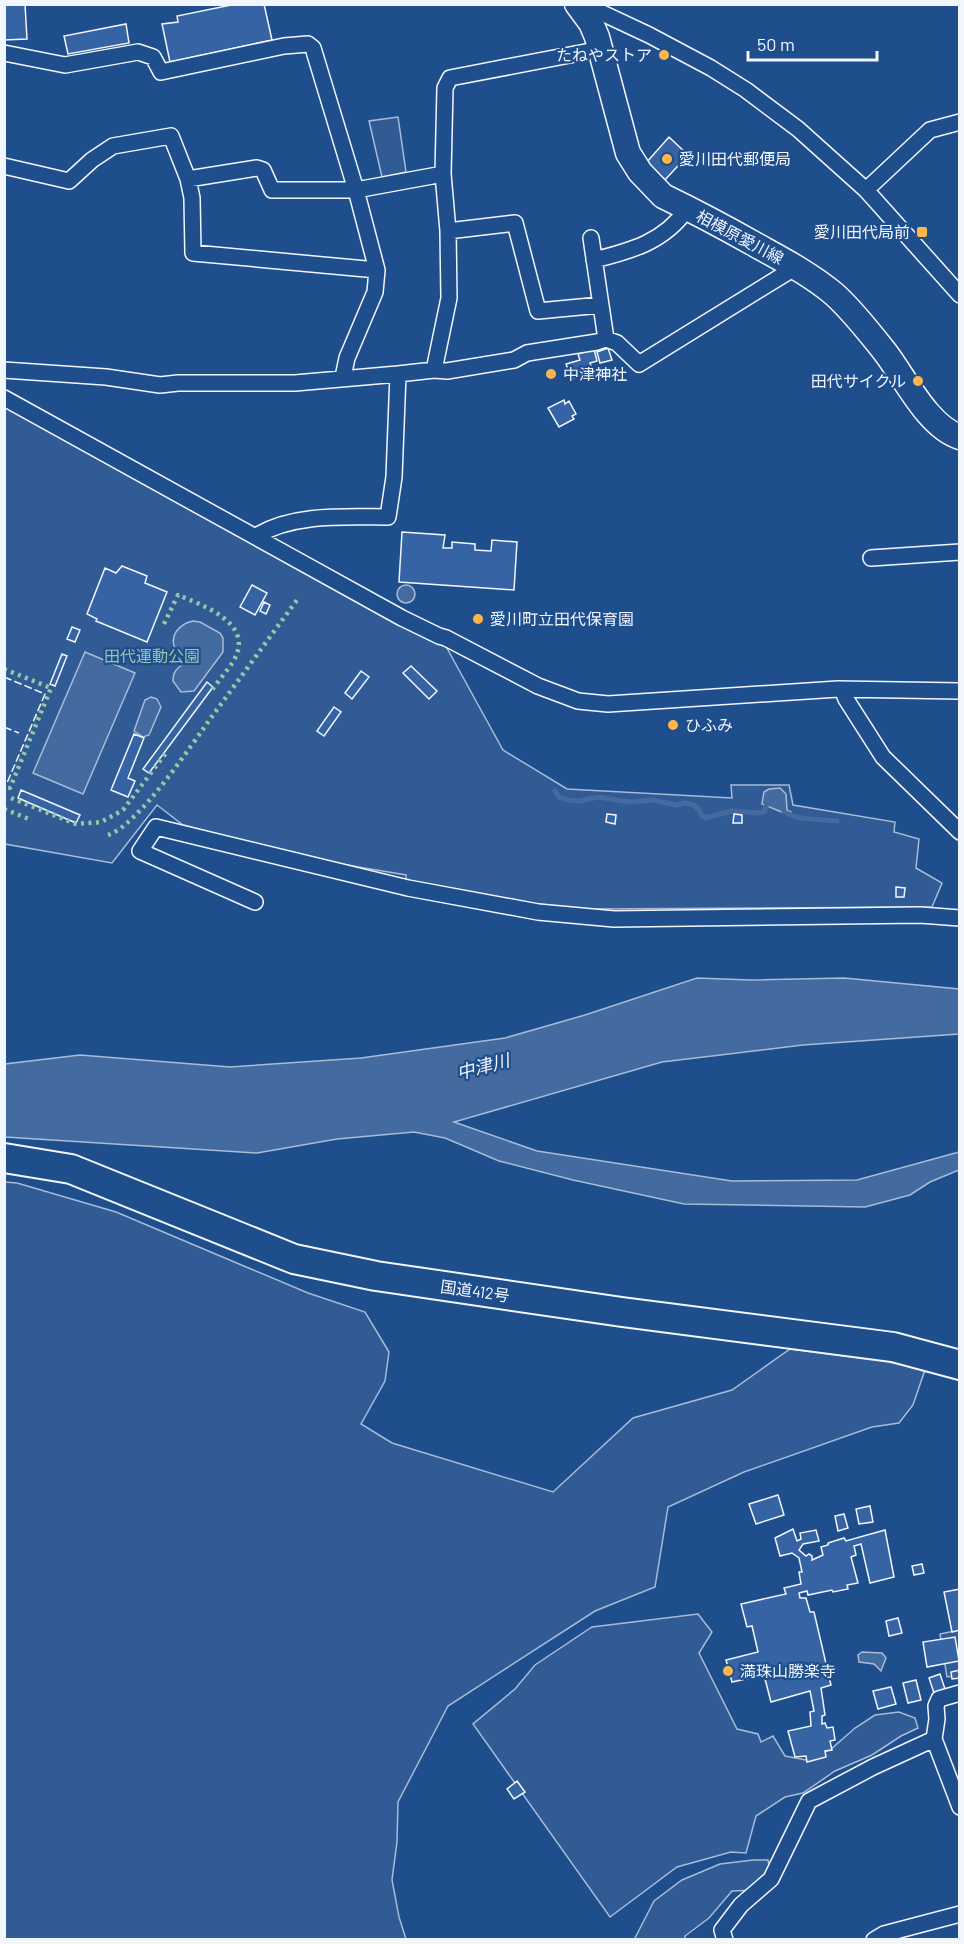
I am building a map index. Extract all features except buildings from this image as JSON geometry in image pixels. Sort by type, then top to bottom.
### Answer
[{"type":"highway","name":"国道412号","points":[[4,1158],[71,1169],[294,1259],[376,1276],[610,1311],[893,1347],[960,1365]]},
{"type":"main road","name":"相模原愛川線","points":[[577,4],[591,23],[601,49],[628,153],[655,190],[796,267],[833,294],[855,315],[934,419],[945,430],[960,437]]},
{"type":"street","points":[[583,4],[683,52],[729,79],[798,129],[866,190],[960,295]]},
{"type":"street","points":[[4,54],[65,65],[138,52],[153,57],[161,72],[284,46],[308,44],[313,48],[356,190],[377,270],[375,292],[347,358],[343,377]]},
{"type":"street","points":[[434,370],[449,298],[448,231],[443,174],[445,91],[450,78],[601,49]]},
{"type":"street","points":[[866,190],[930,130],[960,122]]},
{"type":"street","points":[[4,166],[69,181],[92,160],[114,146],[171,136],[188,179],[192,198],[193,253],[377,270]]},
{"type":"street","points":[[188,179],[257,168],[263,170],[272,190],[356,190],[443,174]]},
{"type":"street","points":[[594,260],[647,245],[680,219],[687,208]]},
{"type":"street","points":[[448,231],[515,223],[538,311],[601,305]]},
{"type":"street","points":[[591,238],[606,339]]},
{"type":"street","points":[[4,370],[106,377],[160,385],[295,383],[343,377],[447,371],[514,360],[527,353],[606,339],[617,343],[639,364],[796,267]]},
{"type":"street","points":[[256,536],[271,527],[296,522],[334,517],[388,517],[394,477],[398,374]]},
{"type":"street","points":[[4,398],[402,618],[538,686],[578,701],[608,704],[838,689],[843,691],[960,691]]},
{"type":"street","points":[[872,558],[960,552]]},
{"type":"street","points":[[843,691],[883,757],[960,832]]},
{"type":"street","points":[[255,902],[140,852],[156,827],[408,888],[538,912],[614,919],[920,915],[960,918]]},
{"type":"street","points":[[960,1693],[939,1700],[936,1707],[938,1719],[934,1739],[960,1807]]},
{"type":"street","points":[[726,1940],[722,1930],[741,1905],[771,1879],[809,1802],[873,1767],[934,1739]]},
{"type":"street","points":[[874,1940],[884,1934],[960,1914]]},
{"type":"shaded area","points":[[398,117],[406,172],[382,177],[369,121]]},
{"type":"shaded area","name":"田代運動公園","points":[[5,406],[431,641],[443,641],[503,750],[567,789],[732,798],[731,785],[789,785],[793,805],[895,822],[894,832],[919,839],[916,868],[942,883],[932,907],[586,909],[527,903],[406,880],[406,875],[299,857],[183,825],[157,805],[112,863],[5,844]]},
{"type":"shaded area","points":[[5,1182],[17,1183],[116,1212],[308,1293],[365,1312],[389,1352],[385,1381],[361,1424],[392,1443],[553,1492],[633,1418],[732,1390],[790,1349],[926,1367],[913,1405],[899,1423],[872,1427],[744,1472],[668,1507],[655,1587],[595,1611],[448,1706],[398,1802],[397,1842],[392,1880],[406,1939],[5,1940]]},
{"type":"shaded area","points":[[698,1614],[712,1632],[699,1653],[737,1729],[758,1734],[761,1742],[773,1736],[785,1756],[806,1760],[831,1749],[855,1728],[875,1715],[899,1712],[915,1718],[918,1728],[872,1755],[835,1771],[803,1793],[785,1797],[756,1816],[746,1853],[731,1852],[677,1867],[610,1917],[473,1724],[515,1689],[535,1665],[592,1627]]},
{"type":"shaded area","points":[[959,1630],[959,1675],[947,1677],[940,1634]]},
{"type":"shaded area","points":[[768,1860],[771,1875],[758,1890],[732,1891],[709,1918],[685,1936],[685,1939],[634,1940],[654,1901],[682,1880],[720,1864]]},
{"type":"water","points":[[406,585],[412,588],[415,594],[412,600],[406,603],[400,600],[397,594],[400,588]]},
{"type":"water","points":[[193,621],[200,622],[220,633],[223,638],[223,652],[194,691],[181,692],[173,681],[173,677],[177,669],[187,661],[176,651],[173,640],[179,628]]},
{"type":"water","points":[[85,652],[135,673],[83,794],[33,773]]},
{"type":"water","points":[[151,697],[157,699],[161,707],[149,735],[143,737],[134,731],[145,700]]},
{"type":"water","points":[[780,788],[786,794],[787,810],[791,812],[789,815],[762,804],[764,792]]},
{"type":"water","name":"中津川","points":[[697,978],[750,980],[844,978],[959,989],[959,1034],[803,1045],[662,1062],[454,1122],[537,1151],[732,1181],[857,1180],[959,1152],[959,1170],[930,1182],[910,1195],[865,1207],[684,1204],[499,1161],[445,1138],[414,1132],[337,1139],[257,1153],[5,1137],[5,1064],[80,1055],[230,1067],[361,1058],[505,1038],[585,1015]]},
{"type":"water","points":[[862,1652],[882,1653],[886,1658],[881,1671],[874,1664],[859,1662],[858,1655]]},
{"type":"waterway","points":[[555,791],[559,797],[567,800],[578,801],[599,797],[629,802],[652,800],[676,805],[685,803],[694,805],[706,818],[732,811],[764,812],[767,804],[772,803]]},
{"type":"waterway","points":[[784,812],[799,818],[837,821]]},
{"type":"hedge","points":[[164,624],[178,595],[212,610],[232,626],[239,647],[234,660],[212,690]]},
{"type":"hedge","points":[[108,835],[135,816],[164,782],[297,600]]},
{"type":"hedge","points":[[4,669],[51,688],[10,788],[4,785]]},
{"type":"hedge","points":[[11,798],[76,824],[101,822],[123,810],[166,753]]},
{"type":"hedge","points":[[4,809],[29,819]]},
{"type":"fence","points":[[4,677],[45,694],[7,783],[4,782]]},
{"type":"fence","points":[[4,727],[19,733]]},
{"type":"place","name":"たねやストア","points":[[664,55]]},
{"type":"place","name":"愛川田代郵便局","points":[[667,159]]},
{"type":"place","name":"愛川田代局前","points":[[922,232]]},
{"type":"place","name":"中津神社","points":[[551,374]]},
{"type":"place","name":"田代サイクル","points":[[918,381]]},
{"type":"place","name":"愛川町立田代保育園","points":[[478,619]]},
{"type":"place","name":"ひふみ","points":[[673,725]]},
{"type":"place","name":"満珠山勝楽寺","points":[[728,1671]]}]
